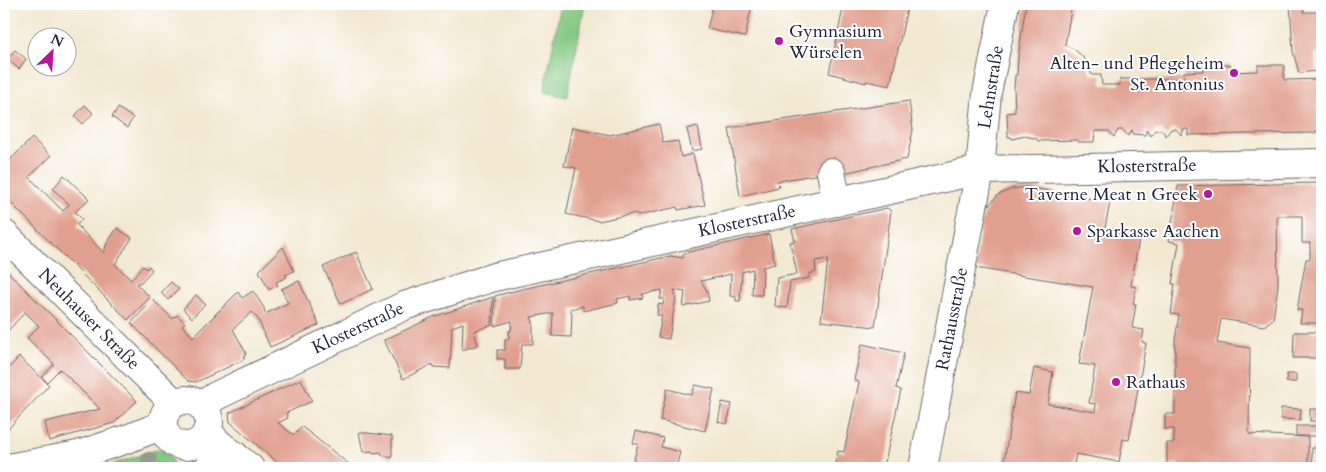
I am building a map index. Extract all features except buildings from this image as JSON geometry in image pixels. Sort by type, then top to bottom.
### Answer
[{"type":"street","name":"Lehnstraße","points":[[980,170],[987,93],[1005,4]]},
{"type":"street","name":"Klosterstraße","points":[[8,468],[78,455],[124,440],[187,430],[216,396],[404,306],[494,277],[980,170],[1322,163]]},
{"type":"street","name":"Rathausstraße","points":[[923,468],[980,170]]},
{"type":"street","points":[[831,172],[836,202]]},
{"type":"street","name":"Neuhauser Straße","points":[[4,234],[187,430],[218,443],[242,462]]},
{"type":"street","points":[[208,468],[242,462]]},
{"type":"green space","points":[[561,4],[585,4],[567,97],[544,92]]},
{"type":"green space","points":[[159,449],[169,455],[175,468],[105,467]]},
{"type":"place","name":"Gymnasium Würselen","points":[[779,41]]},
{"type":"place","name":"Alten- und Pflegeheim St. Antonius","points":[[1234,73]]},
{"type":"place","name":"Taverne Meat n Greek","points":[[1208,194]]},
{"type":"place","name":"Sparkasse Aachen","points":[[1077,231]]},
{"type":"place","name":"Rathaus","points":[[1116,382]]}]
